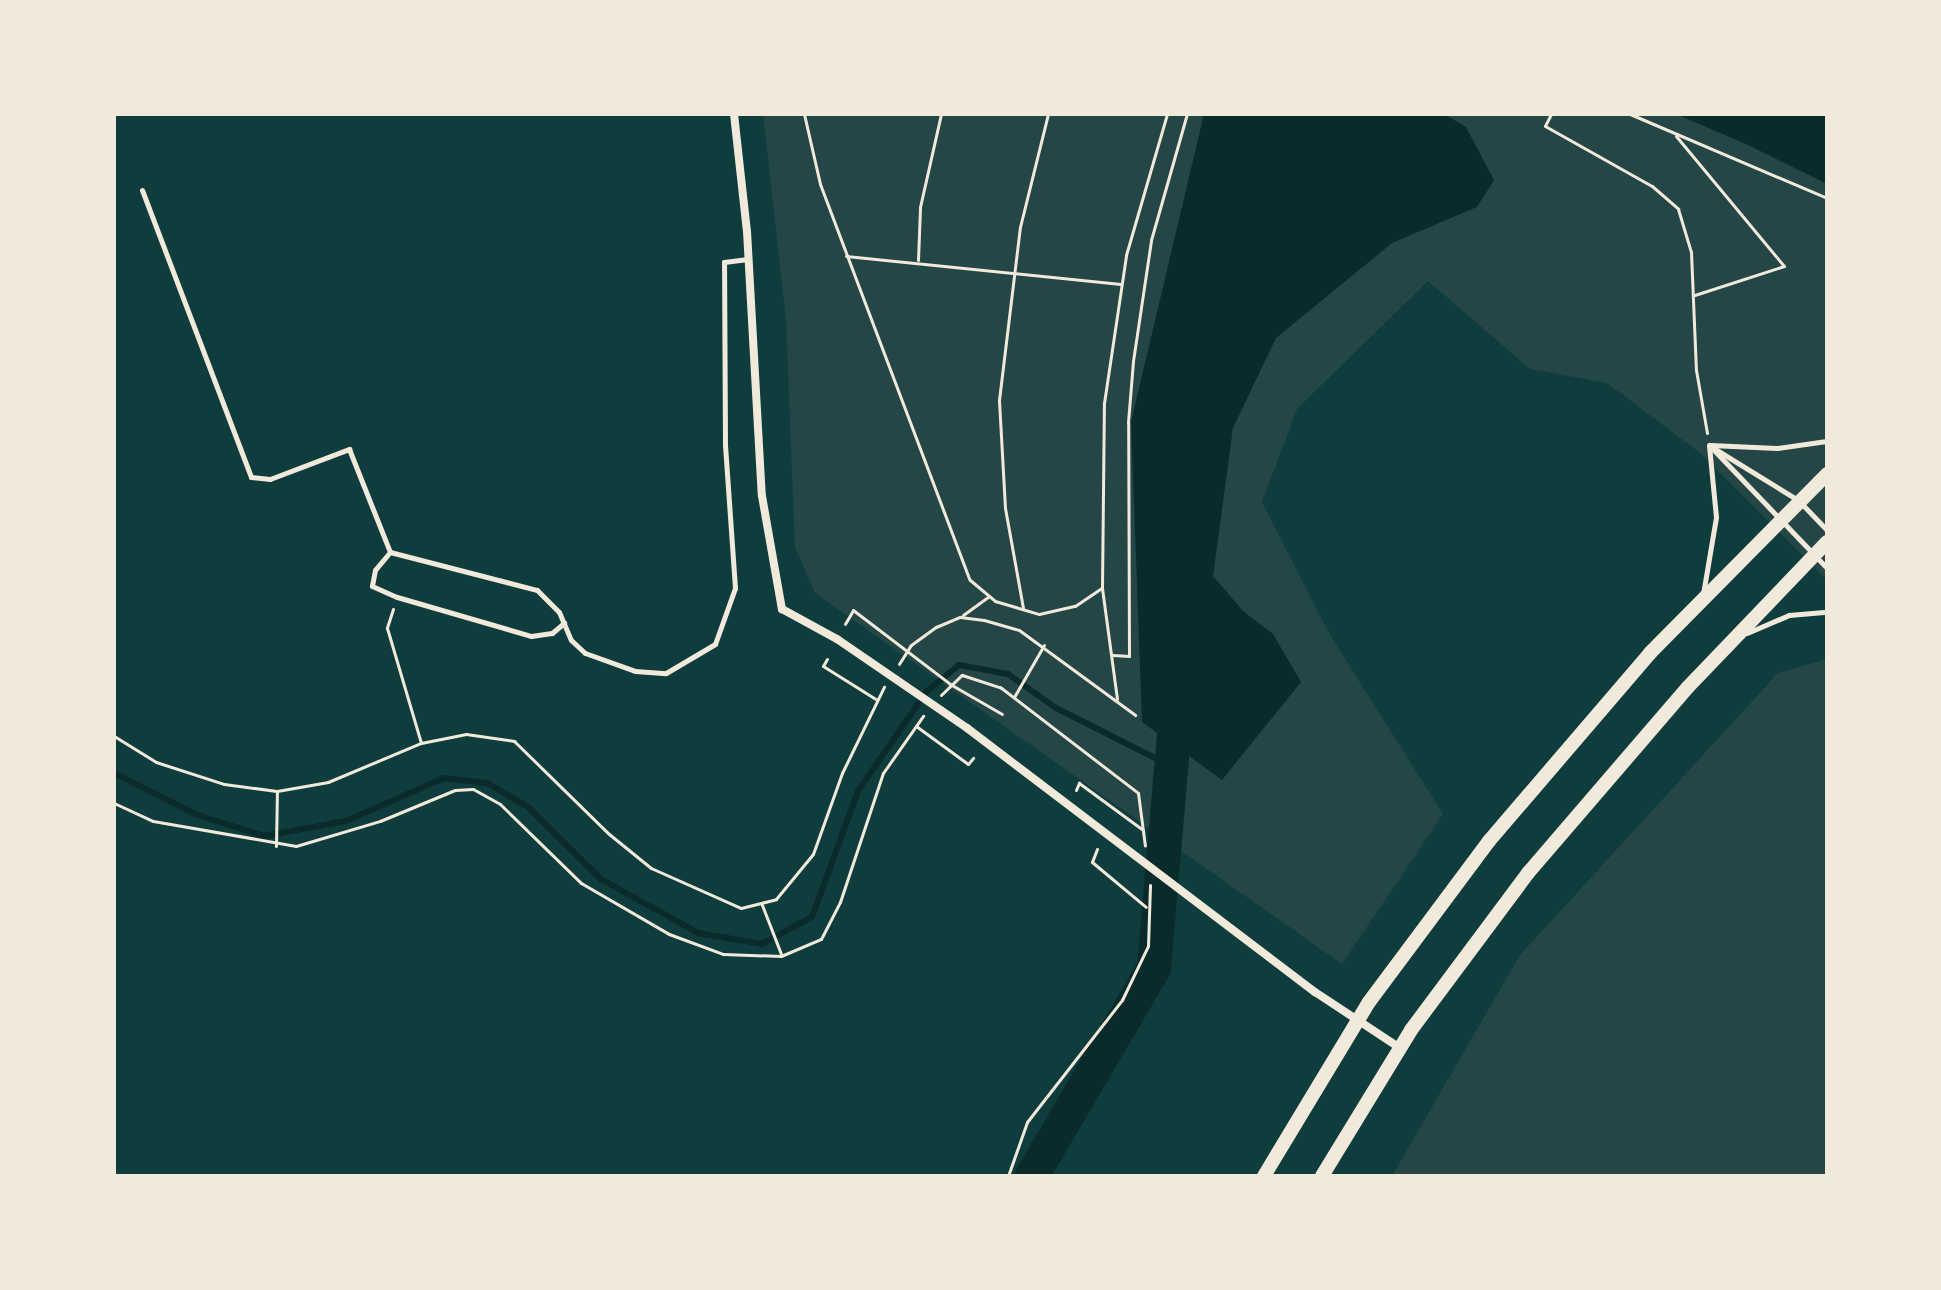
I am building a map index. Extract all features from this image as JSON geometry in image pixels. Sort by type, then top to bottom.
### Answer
[{"type":"main road","points":[[1264,1176],[1357,1022],[1427,920],[1560,754],[1702,598],[1827,474]]},
{"type":"main road","points":[[1322,1176],[1400,1048],[1468,950],[1598,787],[1728,642],[1827,542]]},
{"type":"street","points":[[734,114],[749,259],[762,496],[782,609],[875,664],[967,728],[1357,1022],[1400,1048]]},
{"type":"lane","points":[[142,190],[251,477],[270,479],[349,449],[390,552]]},
{"type":"lane","points":[[390,552],[537,590],[585,653],[635,671],[666,673],[715,644],[735,588],[725,445],[724,262],[749,259]]},
{"type":"lane","points":[[1709,445],[1777,448],[1827,441]]},
{"type":"lane","points":[[1709,445],[1798,500],[1827,530]]},
{"type":"lane","points":[[1709,445],[1777,522],[1811,557],[1827,568]]},
{"type":"lane","points":[[1702,598],[1716,517],[1709,445]]},
{"type":"lane","points":[[390,552],[375,570],[372,586],[397,597],[531,636],[552,633],[564,623]]},
{"type":"lane","points":[[1728,642],[1789,615],[1827,612]]},
{"type":"path","points":[[804,114],[820,184],[970,580],[989,596],[1039,614],[1075,606],[1102,588]]},
{"type":"path","points":[[918,260],[920,207],[941,114]]},
{"type":"path","points":[[1023,609],[1005,508],[999,400],[1018,274],[1020,227],[1048,114]]},
{"type":"path","points":[[1117,701],[1102,588],[1104,403],[1122,284],[1167,114]]},
{"type":"path","points":[[1113,655],[1129,656],[1128,422],[1133,361],[1151,240],[1187,114]]},
{"type":"path","points":[[1551,114],[1545,126],[1652,186],[1678,209],[1691,252],[1696,370],[1709,445]]},
{"type":"path","points":[[1630,114],[1827,198]]},
{"type":"path","points":[[1676,136],[1784,266],[1694,295]]},
{"type":"path","points":[[846,256],[918,260],[1122,284]]},
{"type":"path","points":[[114,736],[170,766],[224,784],[277,791],[328,782],[421,743],[466,734],[514,741],[609,834],[651,868],[741,908],[762,905],[776,899],[813,854],[842,773],[877,700],[907,650],[936,627],[960,617],[989,596]]},
{"type":"path","points":[[397,597],[387,628],[421,743]]},
{"type":"path","points":[[845,624],[853,610],[950,684],[1002,714]]},
{"type":"path","points":[[960,617],[1019,630],[1044,645],[1135,715]]},
{"type":"path","points":[[1014,697],[1044,645]]},
{"type":"path","points":[[827,659],[823,666],[877,700]]},
{"type":"path","points":[[114,803],[153,821],[276,846],[326,840],[455,790],[473,789],[500,804],[581,883],[669,934],[723,954],[781,956],[821,939],[840,902],[883,773],[916,726],[950,684],[962,675],[983,679],[1014,697],[1138,793],[1146,857]]},
{"type":"path","points":[[916,726],[968,764],[973,758]]},
{"type":"path","points":[[1076,790],[1079,783],[1143,830]]},
{"type":"path","points":[[276,846],[277,791]]},
{"type":"path","points":[[1097,849],[1092,862],[1153,911],[1148,870]]},
{"type":"path","points":[[762,905],[781,956]]},
{"type":"path","points":[[1008,1176],[1027,1122],[1122,1000],[1148,946],[1146,907]]},
{"type":"shaded area","points":[[763,114],[1827,114],[1827,580],[1700,453],[1607,383],[1530,369],[1428,281],[1297,409],[1262,502],[1330,635],[1443,814],[1342,964],[815,593],[795,547],[786,320]]},
{"type":"shaded area","points":[[1204,114],[1444,114],[1466,127],[1494,180],[1477,207],[1392,243],[1276,338],[1233,428],[1213,576],[1243,611],[1273,634],[1301,682],[1222,780],[1142,722],[1131,422]]},
{"type":"shaded area","points":[[1676,114],[1827,114],[1827,184],[1748,145]]},
{"type":"shaded area","points":[[1827,659],[1827,1176],[1392,1176],[1520,955],[1778,673]]},
{"type":"waterway","points":[[114,773],[195,814],[264,836],[346,821],[444,778],[487,783],[528,807],[601,879],[698,933],[762,944],[812,917],[858,791],[927,691],[959,665],[1008,674],[1056,708],[1171,766]]},
{"type":"waterway","points":[[1032,1176],[1154,968],[1177,699]]}]
